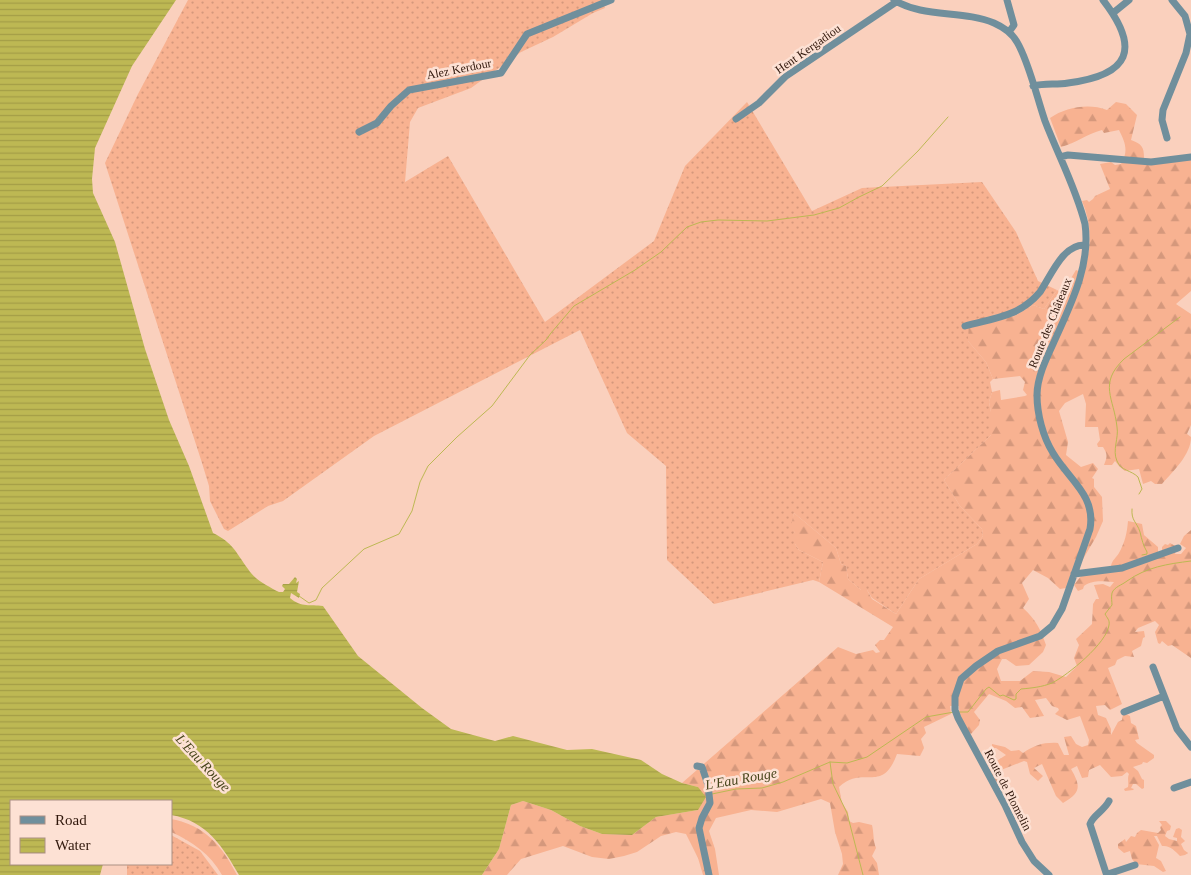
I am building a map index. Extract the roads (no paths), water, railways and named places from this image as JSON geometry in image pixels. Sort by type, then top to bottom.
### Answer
[{"type":"street","name":"Alez Kerdour","points":[[359,132],[377,123],[391,106],[409,90],[501,73],[527,34],[611,0]]},
{"type":"street","points":[[895,1],[924,10],[987,21],[1009,32],[1014,25],[1007,0]]},
{"type":"street","points":[[1033,86],[1066,84],[1090,79],[1107,73],[1117,66],[1123,58],[1126,45],[1121,27],[1103,0]]},
{"type":"street","points":[[1113,13],[1129,0]]},
{"type":"street","points":[[1167,138],[1162,120],[1163,110],[1186,53],[1190,38],[1190,29],[1185,16],[1172,0]]},
{"type":"street","name":"Hent Kergadiou","points":[[736,119],[759,104],[786,76],[895,1]]},
{"type":"street","name":"Route des Châteaux","points":[[955,711],[957,686],[967,672],[994,652],[1036,638],[1050,629],[1062,609],[1090,530],[1091,511],[1085,496],[1049,447],[1040,417],[1037,390],[1044,366],[1080,278],[1084,263],[1086,231],[1083,215],[1021,50],[1009,32]]},
{"type":"street","points":[[1060,157],[1068,155],[1151,162],[1191,157]]},
{"type":"street","points":[[964,326],[1009,315],[1026,306],[1040,292],[1069,251],[1076,246],[1086,245]]},
{"type":"street","points":[[1074,574],[1122,568],[1178,548]]},
{"type":"street","points":[[1153,667],[1177,729],[1191,747]]},
{"type":"street","points":[[1124,712],[1164,696]]},
{"type":"street","name":"Route de Plomelin","points":[[955,711],[1005,805],[1024,846],[1034,861],[1049,875]]},
{"type":"street","points":[[697,766],[702,767],[710,799],[710,807],[700,824],[709,875]]},
{"type":"street","points":[[1174,788],[1191,782]]},
{"type":"street","points":[[1109,802],[1103,811],[1093,818],[1090,824],[1105,870],[1108,874],[1135,865]]},
{"type":"street","points":[[1099,875],[1105,870]]},
{"type":"water","points":[[0,0],[176,0],[132,66],[95,148],[92,179],[93,193],[115,242],[145,349],[169,420],[189,466],[213,533],[229,544],[254,576],[279,592],[283,592],[285,589],[282,586],[283,584],[289,584],[295,577],[297,579],[296,583],[299,581],[297,592],[300,594],[299,598],[291,593],[290,598],[302,604],[323,606],[358,656],[451,729],[495,741],[513,736],[567,750],[592,749],[641,760],[662,774],[682,783],[698,787],[706,797],[698,810],[656,817],[632,835],[602,834],[580,826],[551,810],[523,801],[511,805],[499,849],[482,875],[239,875],[220,845],[204,829],[184,818],[172,815],[172,800],[10,800],[10,865],[103,865],[100,875],[0,875]]},
{"type":"waterway","points":[[299,596],[309,603],[316,600],[322,588],[364,549],[399,534],[412,511],[420,482],[428,466],[492,406],[530,355],[546,340],[574,306],[635,270],[661,252],[687,227],[701,222],[718,220],[767,221],[814,215],[839,208],[882,186],[918,151],[948,117]]},
{"type":"waterway","points":[[1139,494],[1142,489],[1138,477],[1121,467],[1117,461],[1115,448],[1117,431],[1110,384],[1116,368],[1124,359],[1180,317]]},
{"type":"waterway","points":[[1132,509],[1133,519],[1139,529],[1147,552],[1147,554],[1142,555]]},
{"type":"waterway","name":"L'Eau Rouge","points":[[958,712],[968,712],[989,687],[1000,696],[1003,695],[1014,700],[1016,699],[1016,694],[1021,689],[1033,688],[1059,679],[1077,666],[1102,641],[1109,625],[1105,614],[1112,605],[1114,589],[1150,569],[1191,561]]},
{"type":"waterway","name":"L'Eau Rouge","points":[[712,794],[736,789],[762,788],[783,782],[830,762],[847,763],[867,757],[926,717],[954,712]]},
{"type":"waterway","points":[[830,762],[833,784],[847,813],[863,875]]}]
